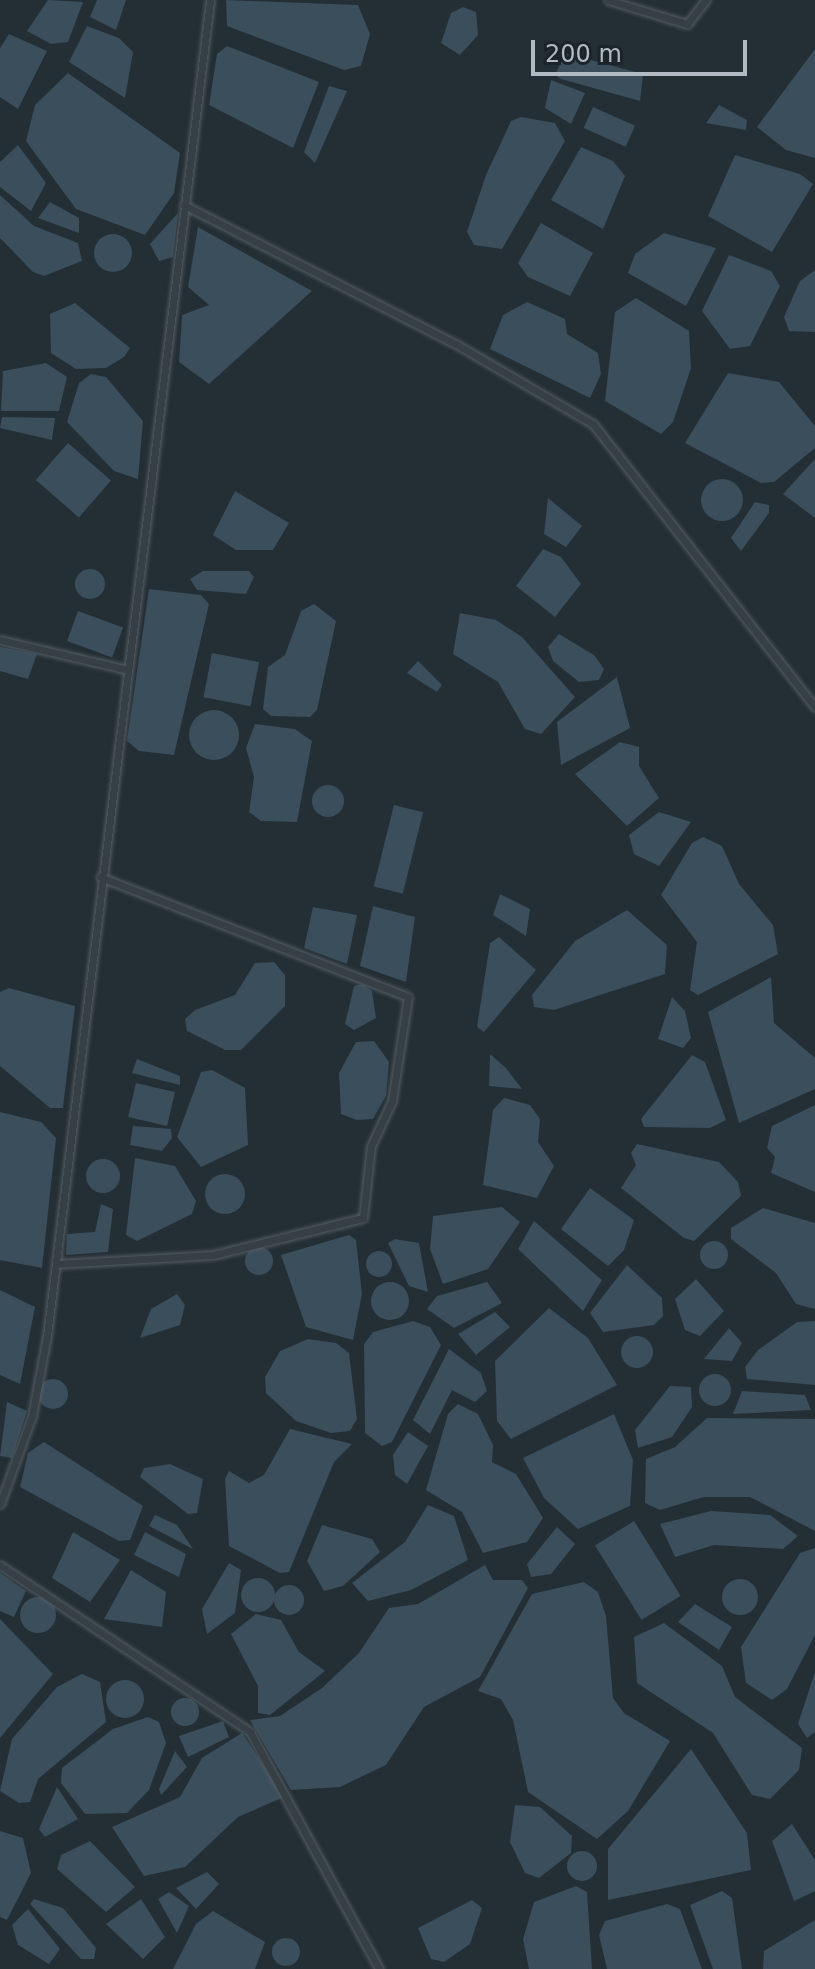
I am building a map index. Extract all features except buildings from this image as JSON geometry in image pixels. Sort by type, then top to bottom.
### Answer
[{"type":"street","points":[[0,1504],[32,1416],[56,1264],[125,669],[210,0]]},
{"type":"street","points":[[608,0],[687,24],[706,0]]},
{"type":"street","points":[[184,205],[456,344],[593,424],[815,707]]},
{"type":"street","points":[[0,640],[125,669]]},
{"type":"street","points":[[56,1264],[216,1254],[363,1218],[371,1146],[392,1101],[408,997],[101,877]]},
{"type":"street","points":[[0,1565],[250,1732],[379,1969]]},
{"type":"water","points":[[48,0],[83,2],[68,42],[51,44],[27,31]]},
{"type":"water","points":[[97,0],[126,0],[116,30],[90,17]]},
{"type":"water","points":[[226,0],[358,5],[370,34],[361,66],[344,70],[227,26]]},
{"type":"water","points":[[463,7],[476,12],[478,35],[460,55],[441,43],[451,13]]},
{"type":"water","points":[[87,26],[119,38],[133,52],[125,98],[69,62]]},
{"type":"water","points":[[9,34],[47,51],[18,109],[0,97],[0,48]]},
{"type":"water","points":[[227,46],[319,82],[293,148],[209,105],[217,54]]},
{"type":"water","points":[[815,49],[815,158],[786,150],[757,127]]},
{"type":"water","points":[[565,53],[643,74],[640,101],[561,79],[555,75]]},
{"type":"water","points":[[68,73],[180,153],[174,193],[145,235],[76,209],[26,141],[35,105]]},
{"type":"water","points":[[551,80],[585,93],[571,124],[545,108]]},
{"type":"water","points":[[329,86],[347,91],[315,163],[304,152]]},
{"type":"water","points":[[719,105],[747,120],[746,130],[706,123]]},
{"type":"water","points":[[593,107],[635,126],[626,147],[584,128]]},
{"type":"water","points":[[521,117],[555,123],[565,141],[502,249],[474,245],[467,232],[486,175],[511,121]]},
{"type":"water","points":[[18,145],[46,183],[31,211],[0,187],[0,162]]},
{"type":"water","points":[[581,147],[613,161],[625,176],[603,229],[551,200]]},
{"type":"water","points":[[735,155],[800,174],[813,184],[772,252],[708,216]]},
{"type":"water","points":[[0,195],[34,226],[78,243],[82,261],[44,276],[33,272],[0,238]]},
{"type":"water","points":[[50,202],[79,218],[79,233],[38,218]]},
{"type":"water","points":[[178,213],[173,257],[159,261],[150,244]]},
{"type":"water","points":[[541,223],[593,253],[570,296],[528,277],[518,263]]},
{"type":"water","points":[[198,227],[312,291],[209,384],[179,362],[182,315],[209,305],[188,287]]},
{"type":"water","points":[[664,233],[716,248],[686,306],[628,273],[635,254]]},
{"type":"water","points":[[113,234],[127,239],[132,253],[127,267],[113,272],[99,267],[94,253],[99,239]]},
{"type":"water","points":[[729,255],[771,271],[780,286],[750,346],[730,349],[702,311]]},
{"type":"water","points":[[815,270],[815,332],[789,331],[784,317],[800,281]]},
{"type":"water","points":[[636,298],[689,331],[691,368],[673,422],[661,434],[605,401],[615,312]]},
{"type":"water","points":[[527,302],[565,319],[567,334],[598,353],[601,374],[590,398],[490,349],[503,315]]},
{"type":"water","points":[[75,303],[130,348],[124,357],[106,368],[76,369],[51,353],[50,314]]},
{"type":"water","points":[[46,363],[67,377],[59,411],[1,411],[3,371]]},
{"type":"water","points":[[728,373],[779,382],[815,426],[815,448],[774,482],[761,483],[685,443]]},
{"type":"water","points":[[91,374],[106,377],[143,421],[138,479],[114,471],[67,422],[79,383]]},
{"type":"water","points":[[2,417],[55,418],[52,440],[0,428]]},
{"type":"water","points":[[68,443],[111,480],[79,517],[36,480]]},
{"type":"water","points":[[815,459],[815,518],[783,494]]},
{"type":"water","points":[[722,479],[737,485],[743,500],[737,515],[722,521],[707,515],[701,500],[707,485]]},
{"type":"water","points":[[235,491],[289,523],[273,550],[236,550],[213,535]]},
{"type":"water","points":[[548,498],[582,526],[566,547],[544,534]]},
{"type":"water","points":[[755,502],[769,505],[769,513],[741,551],[731,538]]},
{"type":"water","points":[[543,549],[561,557],[581,584],[555,617],[516,586]]},
{"type":"water","points":[[90,569],[96,570],[104,578],[104,590],[96,598],[90,599],[84,598],[76,590],[75,584],[76,578],[84,570]]},
{"type":"water","points":[[203,571],[249,571],[254,577],[246,594],[197,590],[190,579]]},
{"type":"water","points":[[149,589],[201,595],[209,604],[174,755],[139,751],[127,741]]},
{"type":"water","points":[[314,604],[336,621],[317,710],[310,717],[271,716],[263,709],[268,667],[285,655],[301,611]]},
{"type":"water","points":[[78,611],[123,627],[112,657],[67,641]]},
{"type":"water","points":[[460,613],[496,620],[522,637],[575,697],[541,734],[525,729],[498,682],[453,654]]},
{"type":"water","points":[[559,634],[594,655],[604,669],[599,680],[579,682],[553,661],[548,647]]},
{"type":"water","points":[[0,647],[37,654],[28,679],[0,671]]},
{"type":"water","points":[[212,653],[259,662],[251,706],[203,697]]},
{"type":"water","points":[[418,661],[442,685],[437,692],[407,673]]},
{"type":"water","points":[[617,677],[630,728],[561,765],[557,722]]},
{"type":"water","points":[[214,710],[231,718],[239,735],[231,752],[214,760],[197,752],[189,735],[197,718]]},
{"type":"water","points":[[255,724],[295,729],[312,741],[297,822],[261,821],[249,812],[254,777],[246,748]]},
{"type":"water","points":[[620,742],[639,747],[639,766],[659,798],[627,826],[575,774]]},
{"type":"water","points":[[328,785],[339,790],[344,801],[339,812],[328,817],[317,812],[312,801],[317,790]]},
{"type":"water","points":[[394,805],[423,812],[403,894],[374,887]]},
{"type":"water","points":[[659,812],[691,822],[659,866],[634,854],[629,835]]},
{"type":"water","points":[[703,837],[722,846],[739,884],[773,925],[778,954],[698,995],[690,990],[697,942],[661,895],[692,843]]},
{"type":"water","points":[[500,894],[530,909],[526,936],[493,915]]},
{"type":"water","points":[[373,906],[415,917],[406,982],[360,966]]},
{"type":"water","points":[[313,907],[357,915],[347,964],[304,948]]},
{"type":"water","points":[[627,910],[667,945],[665,974],[554,1010],[534,1007],[532,995],[575,941]]},
{"type":"water","points":[[499,937],[536,970],[484,1032],[477,1027],[490,943]]},
{"type":"water","points":[[274,962],[285,975],[285,1006],[241,1050],[225,1050],[187,1031],[185,1019],[195,1010],[235,995],[255,963]]},
{"type":"water","points":[[771,977],[774,1023],[815,1058],[815,1089],[739,1123],[708,1012]]},
{"type":"water","points":[[362,984],[372,991],[376,1018],[354,1030],[345,1024],[354,986]]},
{"type":"water","points":[[9,988],[75,1006],[63,1108],[50,1108],[0,1066],[0,992]]},
{"type":"water","points":[[672,997],[685,1011],[691,1038],[683,1048],[658,1039]]},
{"type":"water","points":[[374,1041],[389,1062],[386,1096],[373,1119],[357,1120],[341,1114],[339,1073],[356,1042]]},
{"type":"water","points":[[490,1054],[506,1068],[522,1089],[489,1086]]},
{"type":"water","points":[[692,1055],[705,1062],[726,1120],[710,1128],[644,1127],[641,1119]]},
{"type":"water","points":[[137,1059],[180,1076],[180,1085],[132,1073]]},
{"type":"water","points":[[212,1070],[245,1088],[248,1145],[201,1167],[177,1137],[201,1072]]},
{"type":"water","points":[[136,1083],[175,1092],[167,1126],[128,1117]]},
{"type":"water","points":[[504,1098],[530,1105],[540,1119],[538,1142],[554,1166],[537,1198],[483,1185],[493,1110]]},
{"type":"water","points":[[815,1105],[815,1192],[771,1173],[775,1157],[767,1148],[772,1126]]},
{"type":"water","points":[[0,1112],[41,1122],[56,1138],[42,1268],[0,1260]]},
{"type":"water","points":[[133,1126],[171,1129],[172,1138],[162,1151],[130,1145]]},
{"type":"water","points":[[637,1144],[719,1162],[738,1182],[741,1196],[694,1241],[684,1238],[621,1188],[636,1165],[631,1153]]},
{"type":"water","points":[[135,1158],[175,1166],[196,1201],[192,1214],[137,1241],[126,1235]]},
{"type":"water","points":[[103,1159],[115,1164],[120,1176],[115,1188],[103,1193],[91,1188],[86,1176],[91,1164]]},
{"type":"water","points":[[225,1174],[239,1180],[245,1194],[239,1208],[225,1214],[211,1208],[205,1194],[211,1180]]},
{"type":"water","points":[[590,1188],[634,1220],[624,1250],[608,1266],[561,1229]]},
{"type":"water","points":[[101,1204],[113,1209],[108,1252],[66,1255],[67,1234],[95,1232]]},
{"type":"water","points":[[502,1207],[520,1222],[488,1269],[443,1284],[430,1249],[433,1216]]},
{"type":"water","points":[[763,1208],[815,1223],[815,1309],[796,1304],[776,1273],[731,1239],[731,1228]]},
{"type":"water","points":[[534,1221],[602,1280],[583,1311],[518,1249]]},
{"type":"water","points":[[349,1235],[356,1240],[362,1294],[353,1340],[306,1327],[281,1255]]},
{"type":"water","points":[[395,1239],[419,1243],[428,1292],[409,1286],[388,1243]]},
{"type":"water","points":[[714,1241],[724,1245],[728,1255],[724,1265],[714,1269],[704,1265],[700,1255],[704,1245]]},
{"type":"water","points":[[259,1247],[269,1251],[273,1261],[269,1271],[259,1275],[249,1271],[245,1261],[249,1251]]},
{"type":"water","points":[[379,1251],[388,1255],[392,1264],[388,1273],[379,1277],[370,1273],[366,1264],[370,1255]]},
{"type":"water","points":[[627,1265],[662,1298],[663,1316],[654,1325],[603,1332],[590,1313]]},
{"type":"water","points":[[696,1279],[724,1311],[700,1336],[685,1330],[675,1299]]},
{"type":"water","points":[[390,1282],[404,1287],[409,1301],[404,1315],[390,1320],[376,1315],[371,1301],[376,1287]]},
{"type":"water","points":[[487,1282],[502,1303],[454,1328],[427,1309],[437,1296]]},
{"type":"water","points":[[0,1290],[35,1307],[20,1384],[0,1375]]},
{"type":"water","points":[[177,1294],[185,1305],[180,1325],[140,1338],[151,1309]]},
{"type":"water","points":[[549,1308],[588,1338],[617,1385],[511,1439],[497,1421],[495,1361]]},
{"type":"water","points":[[495,1312],[510,1327],[476,1355],[458,1334]]},
{"type":"water","points":[[413,1321],[430,1327],[441,1345],[392,1442],[382,1446],[365,1433],[364,1344],[373,1332]]},
{"type":"water","points":[[815,1321],[815,1385],[747,1379],[745,1367],[758,1350],[797,1322]]},
{"type":"water","points":[[729,1328],[742,1343],[732,1361],[704,1359]]},
{"type":"water","points":[[637,1336],[648,1341],[653,1352],[648,1363],[637,1368],[626,1363],[621,1352],[626,1341]]},
{"type":"water","points":[[308,1339],[336,1343],[349,1353],[357,1419],[350,1431],[331,1433],[296,1421],[266,1393],[265,1377],[280,1351]]},
{"type":"water","points":[[449,1349],[481,1373],[487,1391],[475,1402],[452,1390],[430,1434],[413,1420]]},
{"type":"water","points":[[715,1374],[726,1379],[731,1390],[726,1401],[715,1406],[704,1401],[699,1390],[704,1379]]},
{"type":"water","points":[[53,1379],[64,1383],[68,1394],[64,1405],[53,1409],[42,1405],[38,1394],[42,1383]]},
{"type":"water","points":[[670,1386],[691,1387],[692,1407],[672,1437],[638,1448],[635,1430]]},
{"type":"water","points":[[742,1391],[805,1395],[811,1410],[733,1414]]},
{"type":"water","points":[[7,1402],[27,1411],[12,1458],[0,1456]]},
{"type":"water","points":[[458,1404],[478,1414],[493,1445],[492,1462],[516,1474],[543,1518],[527,1542],[483,1553],[462,1512],[426,1490],[448,1414]]},
{"type":"water","points":[[614,1414],[633,1460],[630,1506],[578,1529],[544,1498],[523,1458]]},
{"type":"water","points":[[707,1418],[815,1419],[815,1531],[750,1497],[704,1497],[660,1510],[645,1503],[646,1459],[675,1447]]},
{"type":"water","points":[[290,1429],[352,1444],[334,1462],[289,1572],[280,1573],[229,1546],[225,1479],[229,1471],[249,1483],[264,1475]]},
{"type":"water","points":[[408,1432],[428,1446],[407,1484],[395,1475],[393,1455]]},
{"type":"water","points":[[44,1442],[143,1506],[130,1540],[119,1541],[20,1487],[28,1453]]},
{"type":"water","points":[[170,1464],[203,1479],[197,1513],[188,1514],[140,1477],[144,1468]]},
{"type":"water","points":[[428,1505],[454,1516],[468,1560],[411,1590],[368,1601],[352,1583],[405,1542]]},
{"type":"water","points":[[711,1511],[770,1515],[798,1536],[783,1549],[714,1545],[675,1557],[660,1524]]},
{"type":"water","points":[[155,1515],[177,1525],[193,1549],[149,1526]]},
{"type":"water","points":[[634,1521],[681,1596],[642,1620],[595,1545]]},
{"type":"water","points":[[322,1525],[372,1539],[380,1552],[343,1586],[324,1591],[307,1561]]},
{"type":"water","points":[[557,1527],[575,1544],[551,1574],[531,1577],[527,1564]]},
{"type":"water","points":[[73,1532],[120,1560],[90,1602],[52,1578]]},
{"type":"water","points":[[145,1532],[186,1554],[179,1577],[134,1555]]},
{"type":"water","points":[[815,1548],[815,1635],[787,1689],[772,1700],[746,1683],[741,1647],[800,1553]]},
{"type":"water","points":[[229,1563],[241,1570],[235,1613],[207,1634],[202,1609]]},
{"type":"water","points":[[485,1565],[493,1580],[522,1580],[528,1588],[480,1677],[424,1707],[386,1765],[340,1787],[291,1790],[250,1720],[280,1716],[322,1688],[359,1653],[389,1608],[418,1604]]},
{"type":"water","points":[[131,1570],[166,1592],[162,1627],[104,1619]]},
{"type":"water","points":[[0,1573],[26,1591],[14,1617],[0,1611]]},
{"type":"water","points":[[258,1578],[270,1583],[275,1595],[270,1607],[258,1612],[246,1607],[241,1595],[246,1583]]},
{"type":"water","points":[[740,1579],[753,1584],[758,1597],[753,1610],[740,1615],[727,1610],[722,1597],[727,1584]]},
{"type":"water","points":[[584,1582],[598,1592],[606,1616],[613,1698],[624,1713],[670,1741],[628,1811],[597,1839],[528,1792],[513,1720],[501,1699],[478,1691],[532,1594]]},
{"type":"water","points":[[289,1585],[295,1586],[303,1594],[303,1606],[295,1614],[289,1615],[283,1614],[275,1606],[274,1600],[275,1594],[283,1586]]},
{"type":"water","points":[[38,1597],[50,1603],[56,1615],[50,1627],[38,1633],[26,1627],[20,1615],[26,1603]]},
{"type":"water","points":[[695,1604],[732,1627],[719,1650],[678,1622]]},
{"type":"water","points":[[256,1614],[281,1620],[299,1652],[325,1671],[270,1715],[258,1713],[258,1686],[231,1634]]},
{"type":"water","points":[[0,1619],[53,1674],[0,1738]]},
{"type":"water","points":[[664,1623],[722,1666],[735,1697],[802,1748],[799,1770],[770,1799],[752,1795],[713,1733],[637,1683],[634,1637]]},
{"type":"water","points":[[815,1672],[815,1732],[807,1738],[798,1724]]},
{"type":"water","points":[[82,1674],[100,1682],[106,1722],[38,1779],[30,1802],[19,1803],[0,1791],[12,1739],[57,1687]]},
{"type":"water","points":[[125,1680],[138,1686],[144,1699],[138,1712],[125,1718],[112,1712],[106,1699],[112,1686]]},
{"type":"water","points":[[185,1698],[195,1702],[199,1712],[195,1722],[185,1726],[175,1722],[171,1712],[175,1702]]},
{"type":"water","points":[[148,1717],[159,1722],[166,1743],[149,1790],[127,1813],[85,1814],[61,1783],[62,1768],[113,1729]]},
{"type":"water","points":[[223,1721],[229,1737],[188,1757],[179,1736]]},
{"type":"water","points":[[242,1733],[284,1797],[238,1817],[185,1867],[144,1876],[112,1827],[180,1797],[202,1758]]},
{"type":"water","points":[[691,1749],[747,1833],[751,1870],[608,1900],[608,1849]]},
{"type":"water","points":[[175,1751],[187,1767],[161,1795],[159,1789]]},
{"type":"water","points":[[57,1787],[78,1819],[45,1837],[39,1829]]},
{"type":"water","points":[[515,1805],[540,1807],[572,1836],[571,1853],[539,1878],[525,1873],[510,1842]]},
{"type":"water","points":[[792,1824],[815,1860],[815,1891],[794,1901],[772,1841]]},
{"type":"water","points":[[0,1831],[23,1838],[31,1873],[7,1920],[0,1917]]},
{"type":"water","points":[[90,1841],[135,1887],[106,1912],[57,1869],[61,1855]]},
{"type":"water","points":[[582,1851],[592,1856],[597,1866],[592,1876],[582,1881],[572,1876],[567,1866],[572,1856]]},
{"type":"water","points":[[207,1872],[219,1884],[196,1909],[176,1888]]},
{"type":"water","points":[[576,1886],[587,1892],[592,1969],[529,1969],[523,1939],[534,1902]]},
{"type":"water","points":[[722,1891],[732,1898],[742,1969],[713,1969],[690,1905]]},
{"type":"water","points":[[169,1892],[189,1906],[177,1933],[158,1899]]},
{"type":"water","points":[[34,1899],[63,1908],[96,1948],[94,1959],[81,1959],[30,1904]]},
{"type":"water","points":[[141,1899],[165,1937],[143,1959],[106,1924]]},
{"type":"water","points":[[472,1900],[482,1908],[470,1944],[444,1962],[431,1959],[418,1928]]},
{"type":"water","points":[[667,1904],[680,1909],[702,1969],[607,1969],[599,1935],[605,1921]]},
{"type":"water","points":[[28,1909],[60,1949],[49,1964],[18,1945],[12,1925]]},
{"type":"water","points":[[213,1911],[265,1942],[255,1969],[173,1969],[196,1924]]},
{"type":"water","points":[[815,1920],[815,1969],[763,1969],[764,1951]]},
{"type":"water","points":[[286,1938],[296,1942],[300,1952],[296,1962],[286,1966],[276,1962],[272,1952],[276,1942]]}]
